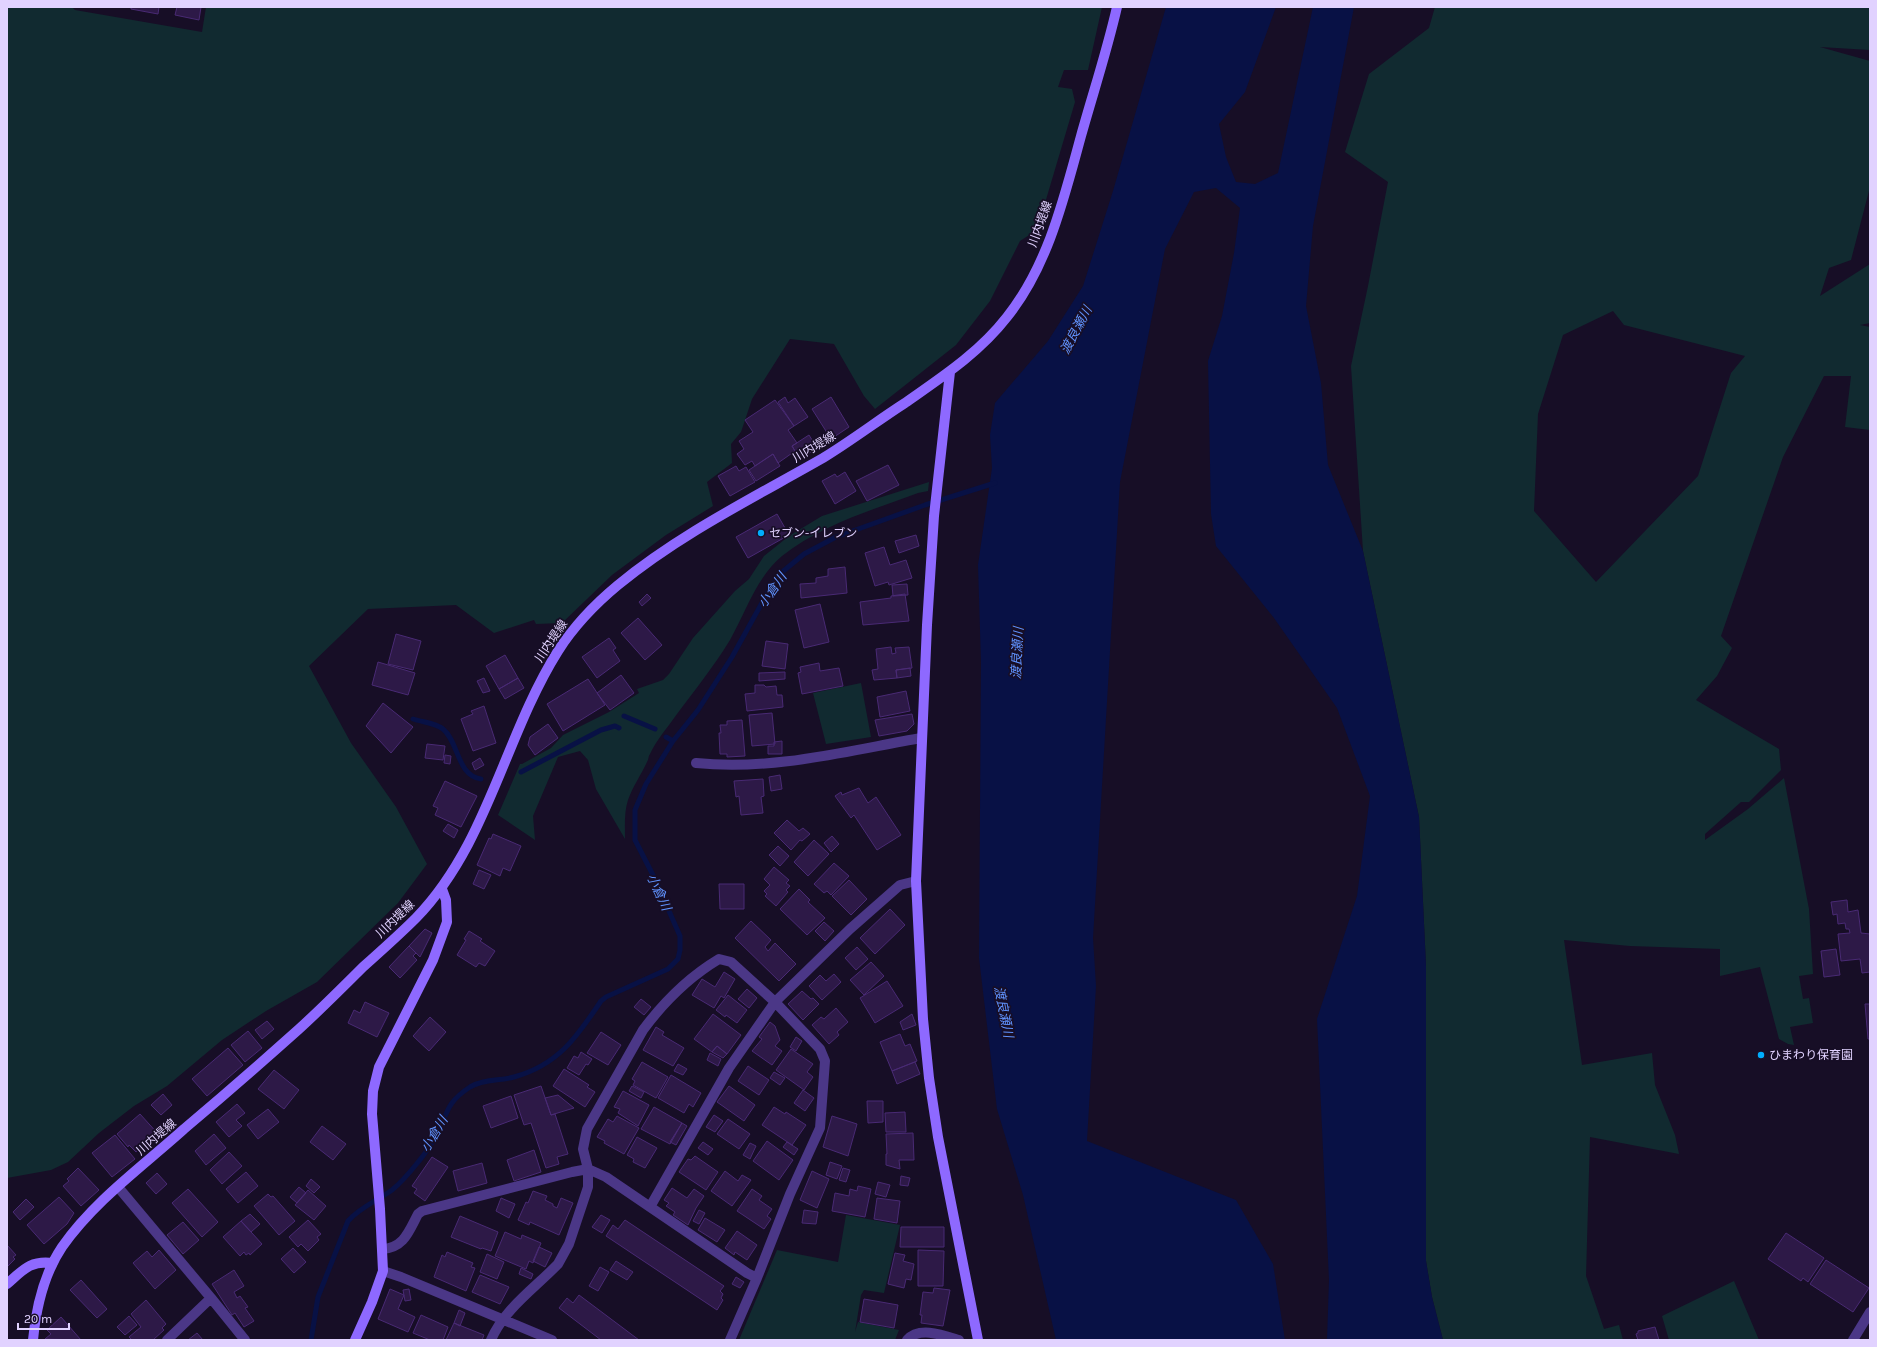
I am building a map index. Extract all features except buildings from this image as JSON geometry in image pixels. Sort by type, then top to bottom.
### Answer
[{"type":"main road","name":"川内堤線","points":[[33,1340],[40,1297],[53,1263],[75,1232],[118,1187],[300,1028],[415,920],[442,888],[474,835],[514,740],[545,673],[561,647],[589,612],[618,585],[694,530],[829,454],[950,372],[990,336],[1007,318],[1022,298],[1036,273],[1063,199],[1108,46],[1117,7]]},
{"type":"main road","points":[[950,372],[934,516],[921,738],[916,881],[923,1019],[929,1078],[938,1137],[978,1340]]},
{"type":"main road","points":[[355,1340],[372,1302],[383,1271],[379,1188],[372,1114],[372,1091],[379,1067],[433,960],[447,922],[446,900],[442,888]]},
{"type":"main road","points":[[7,1284],[30,1265],[42,1262],[53,1263]]},
{"type":"street","points":[[696,763],[728,766],[799,760],[921,738]]},
{"type":"street","points":[[650,1207],[729,1068],[775,1002],[850,930],[900,885],[916,881]]},
{"type":"street","points":[[491,1340],[503,1319],[558,1264],[563,1256],[579,1216],[588,1187],[588,1170],[583,1149],[584,1138],[587,1129],[613,1080],[651,1018],[698,972],[719,959],[731,962],[775,1002],[824,1055],[825,1060],[820,1128],[790,1194],[757,1278],[730,1340]]},
{"type":"street","points":[[382,1249],[399,1245],[418,1214],[422,1211],[572,1172],[588,1170],[606,1177],[747,1273],[757,1278]]},
{"type":"street","points":[[118,1187],[245,1340]]},
{"type":"street","points":[[383,1271],[401,1277],[552,1340]]},
{"type":"street","points":[[166,1340],[211,1298]]},
{"type":"street","points":[[1852,1340],[1870,1312]]},
{"type":"street","points":[[907,1340],[915,1333],[921,1332],[959,1340]]},
{"type":"green space","points":[[7,7],[72,7],[75,10],[202,32],[206,7],[1102,7],[1088,70],[1064,70],[1058,87],[1072,89],[1075,102],[1037,230],[1020,241],[990,301],[956,345],[875,409],[864,396],[834,344],[790,339],[752,399],[741,432],[731,444],[732,463],[707,482],[713,506],[666,535],[612,575],[562,623],[536,624],[534,620],[494,633],[456,605],[368,609],[309,666],[351,743],[396,807],[427,864],[398,903],[317,982],[266,1011],[222,1040],[167,1086],[134,1106],[99,1133],[68,1162],[51,1170],[7,1178]]},
{"type":"green space","points":[[1435,7],[1870,7],[1870,50],[1820,47],[1870,61],[1870,187],[1851,260],[1829,268],[1820,296],[1870,264],[1870,323],[1860,325],[1870,327],[1870,430],[1845,427],[1851,376],[1824,376],[1783,457],[1721,636],[1732,648],[1717,676],[1696,700],[1779,749],[1781,770],[1749,802],[1741,802],[1705,834],[1705,840],[1748,809],[1784,778],[1809,909],[1813,974],[1799,976],[1803,999],[1809,998],[1813,1023],[1790,1027],[1794,1045],[1788,1044],[1779,1039],[1760,967],[1720,976],[1720,949],[1630,946],[1564,940],[1582,1065],[1652,1053],[1655,1085],[1675,1135],[1679,1154],[1590,1137],[1586,1276],[1604,1329],[1619,1325],[1623,1340],[1443,1340],[1432,1297],[1426,1261],[1426,966],[1419,817],[1363,551],[1351,366],[1388,182],[1345,152],[1369,74],[1429,28]],"holes":[[[1613,311],[1624,325],[1745,356],[1731,373],[1698,476],[1596,582],[1534,511],[1538,414],[1563,335]]]},
{"type":"green space","points":[[929,482],[928,491],[918,493],[847,519],[813,535],[782,556],[765,574],[724,650],[659,738],[649,755],[648,761],[628,800],[625,814],[625,839],[596,789],[588,760],[580,751],[558,757],[533,816],[535,840],[498,815],[520,764],[551,748],[563,735],[609,712],[639,693],[637,689],[663,680],[669,674],[693,638],[735,591],[749,579],[764,556],[789,536],[822,516]]},
{"type":"green space","points":[[861,683],[871,737],[826,744],[813,693]]},
{"type":"green space","points":[[846,1215],[900,1225],[884,1293],[864,1290],[861,1295],[855,1332],[858,1322],[899,1330],[895,1340],[739,1340],[777,1250],[838,1262]]},
{"type":"green space","points":[[1734,1281],[1759,1340],[1669,1340],[1662,1316]]},
{"type":"water","name":"渡良瀬川","points":[[1166,7],[1276,7],[1245,92],[1219,124],[1226,157],[1236,182],[1255,184],[1278,173],[1313,7],[1354,7],[1313,226],[1306,306],[1321,383],[1328,465],[1363,551],[1419,817],[1426,966],[1426,1261],[1432,1297],[1443,1340],[1327,1340],[1329,1280],[1317,1019],[1357,896],[1370,796],[1337,708],[1274,618],[1216,546],[1211,514],[1208,361],[1222,316],[1234,253],[1240,208],[1216,188],[1194,192],[1165,249],[1120,482],[1093,938],[1096,986],[1087,1141],[1236,1200],[1273,1264],[1285,1340],[1056,1340],[1023,1195],[997,1109],[979,958],[981,662],[978,565],[992,468],[990,435],[995,403],[1048,341],[1083,286],[1113,191]]},
{"type":"waterway","name":"小倉川","points":[[311,1340],[318,1297],[348,1221],[363,1208],[399,1184],[421,1158],[435,1138],[448,1110],[455,1099],[475,1084],[514,1077],[543,1065],[555,1057],[575,1038],[601,1001],[606,997],[668,969],[678,959],[680,950],[680,936],[655,879],[635,840],[635,810],[646,784],[673,741],[698,710],[732,657],[769,590],[781,573],[804,554],[836,537],[925,505],[995,483]]},
{"type":"waterway","points":[[624,716],[655,729]]},
{"type":"waterway","points":[[413,719],[433,724],[443,729],[452,742],[467,772],[473,777],[481,779]]},
{"type":"waterway","points":[[521,772],[601,730],[615,726],[619,728]]},
{"type":"waterway","points":[[666,737],[673,741]]},
{"type":"place","name":"セブン-イレブン","points":[[761,533]]},
{"type":"place","name":"ひまわり保育園","points":[[1761,1055]]}]
